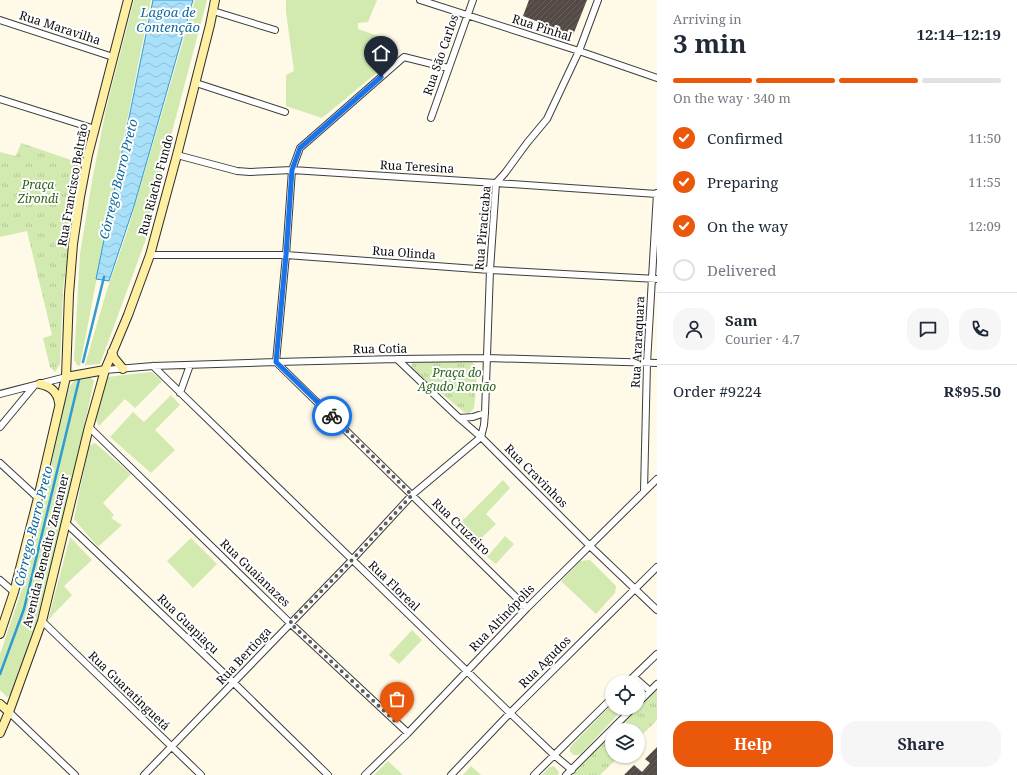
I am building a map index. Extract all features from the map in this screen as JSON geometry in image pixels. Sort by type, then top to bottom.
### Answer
[{"type":"main road","name":"Rua Francisco Beltrão","points":[[66,377],[69,294],[73,244],[88,155],[128,0]]},
{"type":"main road","name":"Rua Riacho Fundo","points":[[104,370],[128,315],[150,255],[196,83],[215,0]]},
{"type":"main road","points":[[112,352],[114,358],[122,369]]},
{"type":"main road","points":[[66,377],[104,370]]},
{"type":"main road","name":"Avenida Benedito Zancaner","points":[[0,733],[42,621],[104,370]]},
{"type":"main road","name":"Avenida Benedito Zancaner","points":[[0,634],[14,592],[38,498],[66,377]]},
{"type":"main road","points":[[37,385],[46,386],[52,389],[59,400],[59,406]]},
{"type":"main road","points":[[0,704],[9,712]]},
{"type":"street","name":"Rua Pinhal","points":[[420,0],[579,51],[657,78]]},
{"type":"street","name":"Rua São Carlos","points":[[431,118],[473,0]]},
{"type":"street","name":"Rua Piracicaba","points":[[481,437],[485,413],[490,270],[496,183],[547,119],[579,51],[598,0]]},
{"type":"street","points":[[213,11],[275,30]]},
{"type":"street","name":"Rua Maravilha","points":[[0,20],[113,57]]},
{"type":"street","points":[[276,362],[292,170],[300,148],[404,57],[448,68]]},
{"type":"street","points":[[196,83],[285,112]]},
{"type":"street","points":[[0,99],[95,129]]},
{"type":"street","name":"Rua Teresina","points":[[177,155],[237,171],[250,172],[292,170],[657,194]]},
{"type":"street","name":"Rua Araraquara","points":[[644,491],[647,363],[654,279],[657,194]]},
{"type":"street","name":"Rua Olinda","points":[[150,255],[286,255],[490,270],[654,279]]},
{"type":"street","name":"Rua Cotia","points":[[104,370],[153,366],[397,359],[487,358],[657,363]]},
{"type":"street","name":"Rua Cravinhos","points":[[397,359],[481,437],[590,546],[657,610]]},
{"type":"street","name":"Rua Cruzeiro","points":[[276,362],[527,608]]},
{"type":"street","points":[[180,393],[190,365]]},
{"type":"street","name":"Rua Floreal","points":[[153,366],[510,713],[572,770]]},
{"type":"street","points":[[0,394],[66,377]]},
{"type":"street","points":[[0,427],[37,385]]},
{"type":"street","points":[[459,418],[472,418],[485,413]]},
{"type":"street","name":"Rua Guaianazes","points":[[89,427],[290,623],[408,733]]},
{"type":"street","name":"Rua Bertioga","points":[[144,775],[352,560],[412,495],[481,437]]},
{"type":"street","points":[[0,462],[38,498]]},
{"type":"street","name":"Rua Altinópolis","points":[[365,775],[408,733],[527,608],[657,479]]},
{"type":"street","name":"Rua Guapiaçu","points":[[66,523],[328,775]]},
{"type":"street","name":"Rua Agudos","points":[[451,775],[510,713],[657,567]]},
{"type":"street","points":[[0,580],[14,592]]},
{"type":"street","name":"Rua Guaratinguetá","points":[[42,621],[201,775]]},
{"type":"street","points":[[636,675],[657,654]]},
{"type":"street","points":[[645,696],[657,684]]},
{"type":"street","points":[[645,687],[650,691]]},
{"type":"street","points":[[534,775],[605,705]]},
{"type":"street","points":[[9,712],[75,775]]},
{"type":"street","points":[[566,775],[626,715]]},
{"type":"green space","points":[[134,0],[151,0],[80,366],[77,365],[74,360],[80,254],[106,109]]},
{"type":"green space","points":[[195,0],[207,0],[172,132],[146,239],[100,364],[85,365],[106,293],[128,229]]},
{"type":"green space","points":[[286,0],[377,0],[368,22],[358,23],[358,29],[381,37],[397,56],[322,118],[286,106],[286,75],[294,71],[286,12]]},
{"type":"green space","name":"Praça Zirondi","points":[[21,143],[80,163],[63,289],[60,364],[55,372],[50,367],[43,338],[52,335],[27,231],[0,237],[0,152],[16,156]]},
{"type":"green space","name":"Praça do Agudo Romão","points":[[471,361],[478,368],[474,408],[469,413],[464,412],[412,369],[411,365],[414,362]]},
{"type":"green space","points":[[152,372],[162,381],[135,408],[125,399],[99,426],[96,420],[107,377]]},
{"type":"green space","points":[[90,377],[94,381],[62,529],[32,637],[11,695],[7,697],[0,690],[0,654],[22,589],[48,482],[61,414],[70,386],[75,380]]},
{"type":"green space","points":[[171,395],[180,405],[155,430],[175,450],[151,473],[110,437],[133,412],[144,422]]},
{"type":"green space","points":[[95,443],[131,474],[103,503],[114,515],[111,518],[122,525],[98,547],[74,519],[89,446]]},
{"type":"green space","points":[[503,480],[510,488],[486,514],[496,524],[474,545],[457,526]]},
{"type":"green space","points":[[505,536],[514,544],[496,564],[487,557]]},
{"type":"green space","points":[[70,537],[92,560],[64,586],[72,595],[48,620]]},
{"type":"green space","points":[[191,538],[217,564],[193,588],[167,561]]},
{"type":"green space","points":[[590,560],[616,586],[615,593],[596,614],[561,581],[580,561]]},
{"type":"green space","points":[[412,630],[422,640],[399,664],[389,655]]},
{"type":"green space","points":[[657,688],[657,720],[645,732],[645,723],[623,723],[631,715],[645,715],[645,700]]},
{"type":"green space","points":[[605,711],[605,715],[617,715],[610,723],[605,723],[605,728],[581,754],[573,755],[570,751],[571,746]]},
{"type":"green space","points":[[605,741],[605,763],[613,763],[600,775],[572,775]]},
{"type":"green space","points":[[388,761],[403,775],[374,775]]},
{"type":"green space","points":[[471,766],[481,775],[463,775]]},
{"type":"green space","points":[[554,766],[559,772],[558,775],[542,775],[550,767]]},
{"type":"water","name":"Lagoa de Contenção","points":[[153,0],[193,0],[134,206],[109,281],[96,279]]},
{"type":"building","points":[[529,0],[587,0],[573,35],[523,16]]},
{"type":"building","points":[[657,747],[657,775],[624,775],[634,765],[642,772],[650,763],[645,759]]},
{"type":"waterway","name":"Córrego Barro Preto","points":[[83,362],[104,277]]},
{"type":"waterway","name":"Córrego Barro Preto","points":[[0,674],[24,609],[79,380]]},
{"type":"way so far","points":[[332,416],[412,495],[352,560],[290,623],[397,723]]},
{"type":"route","points":[[332,416],[276,362],[292,170],[300,148],[381,77]]}]
